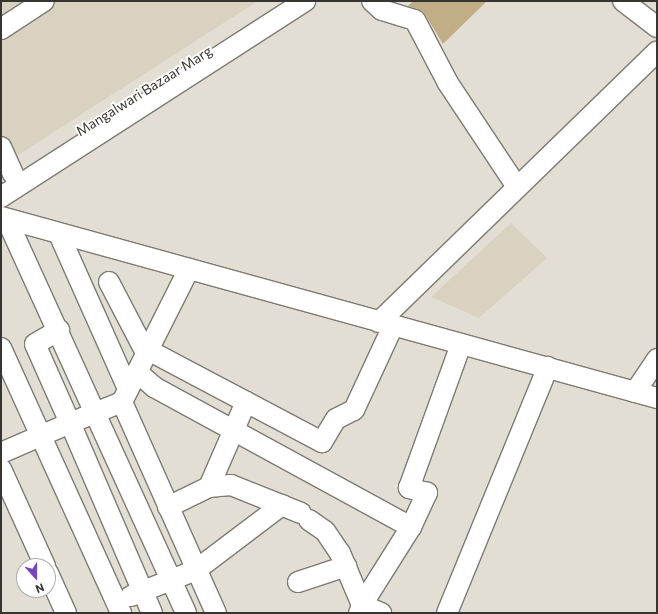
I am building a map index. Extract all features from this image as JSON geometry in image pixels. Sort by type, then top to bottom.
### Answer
[{"type":"street","points":[[1,29],[44,1]]},
{"type":"street","name":"Mangalwari Bazaar Marg","points":[[7,177],[287,1]]},
{"type":"street","points":[[1,197],[305,1]]},
{"type":"street","points":[[372,1],[382,10],[415,20],[448,83],[517,187]]},
{"type":"street","points":[[623,1],[657,27]]},
{"type":"street","points":[[109,282],[147,352],[322,442],[336,419],[354,410],[386,324],[517,187],[657,52]]},
{"type":"street","points":[[1,147],[7,177]]},
{"type":"street","points":[[4,218],[657,398]]},
{"type":"street","points":[[4,218],[97,412],[186,613]]},
{"type":"street","points":[[59,234],[125,396],[168,507],[216,613]]},
{"type":"street","points":[[1,453],[97,412],[125,396],[189,269]]},
{"type":"street","points":[[59,330],[35,344],[152,613]]},
{"type":"street","points":[[361,609],[411,527],[427,494],[409,488],[461,344]]},
{"type":"street","points":[[1,348],[118,607],[143,591],[196,570],[282,505]]},
{"type":"street","points":[[635,392],[657,359]]},
{"type":"street","points":[[447,613],[548,367]]},
{"type":"street","points":[[137,372],[154,386],[411,527]]},
{"type":"street","points":[[209,487],[246,402]]},
{"type":"street","points":[[1,469],[41,558]]},
{"type":"street","points":[[168,507],[209,487],[231,485],[282,505],[305,516],[325,532],[346,566],[361,609]]},
{"type":"street","points":[[298,582],[346,566]]},
{"type":"street","points":[[56,591],[66,613]]},
{"type":"street","points":[[361,609],[381,613]]},
{"type":"shaded area","points":[[1,1],[258,1],[1,166]]},
{"type":"shaded area","points":[[511,223],[547,258],[479,318],[431,297]]},
{"type":"building","points":[[413,1],[487,1],[443,44],[423,11],[408,6]]}]
